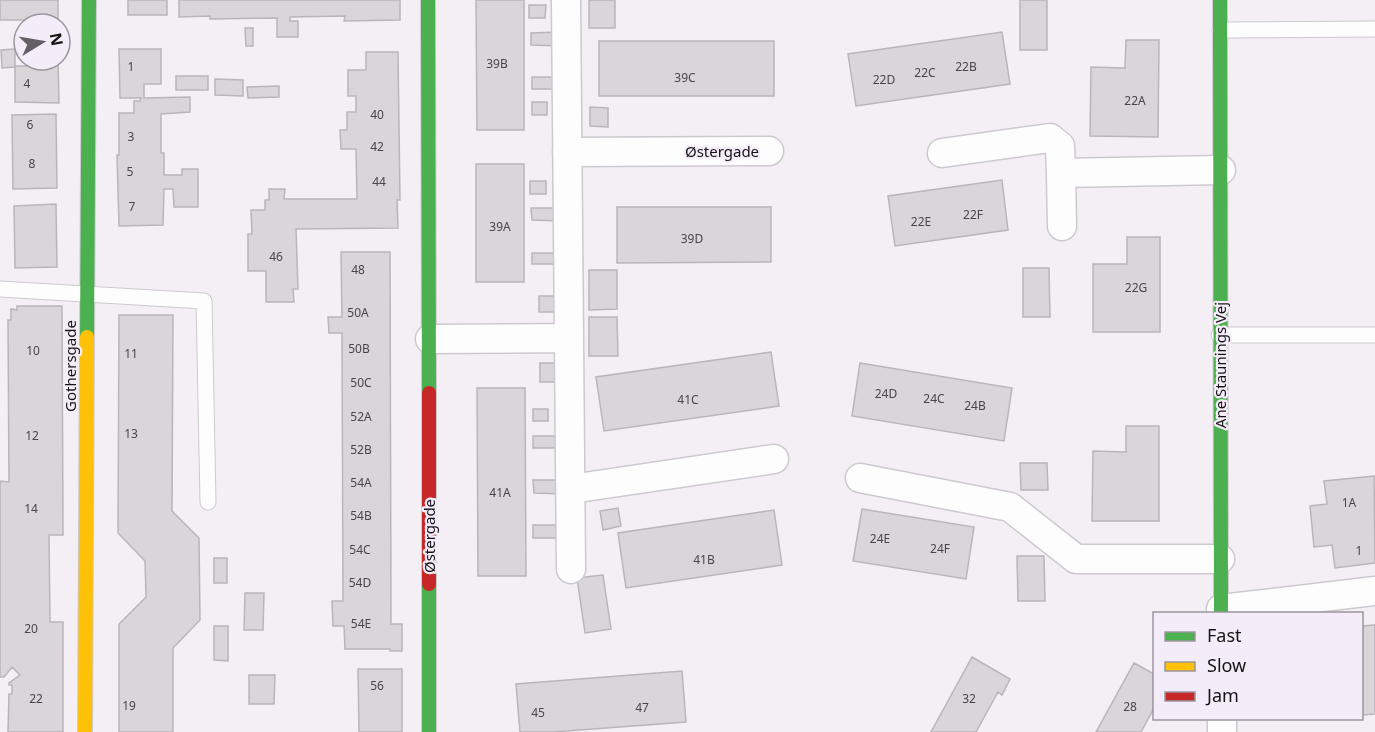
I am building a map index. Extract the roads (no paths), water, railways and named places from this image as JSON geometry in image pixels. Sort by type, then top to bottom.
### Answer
[{"type":"street","name":"Gothersgade","points":[[85,732],[89,0]]},
{"type":"street","name":"Østergade","points":[[428,0],[429,732]]},
{"type":"street","points":[[566,0],[571,569]]},
{"type":"street","name":"Ane Staunings Vej","points":[[1220,0],[1221,611]]},
{"type":"street","points":[[942,153],[1050,138],[1060,146],[1062,226]]},
{"type":"street","name":"Østergade","points":[[567,152],[769,151]]},
{"type":"street","points":[[1061,173],[1221,170]]},
{"type":"street","points":[[430,339],[569,338]]},
{"type":"street","points":[[571,489],[774,459]]},
{"type":"street","points":[[860,478],[1010,507],[1076,559],[1220,559]]},
{"type":"street","points":[[1221,611],[1375,591]]},
{"type":"lane","points":[[1220,30],[1375,29]]},
{"type":"lane","points":[[0,289],[204,301],[208,502]]},
{"type":"lane","points":[[1219,335],[1375,335]]}]
